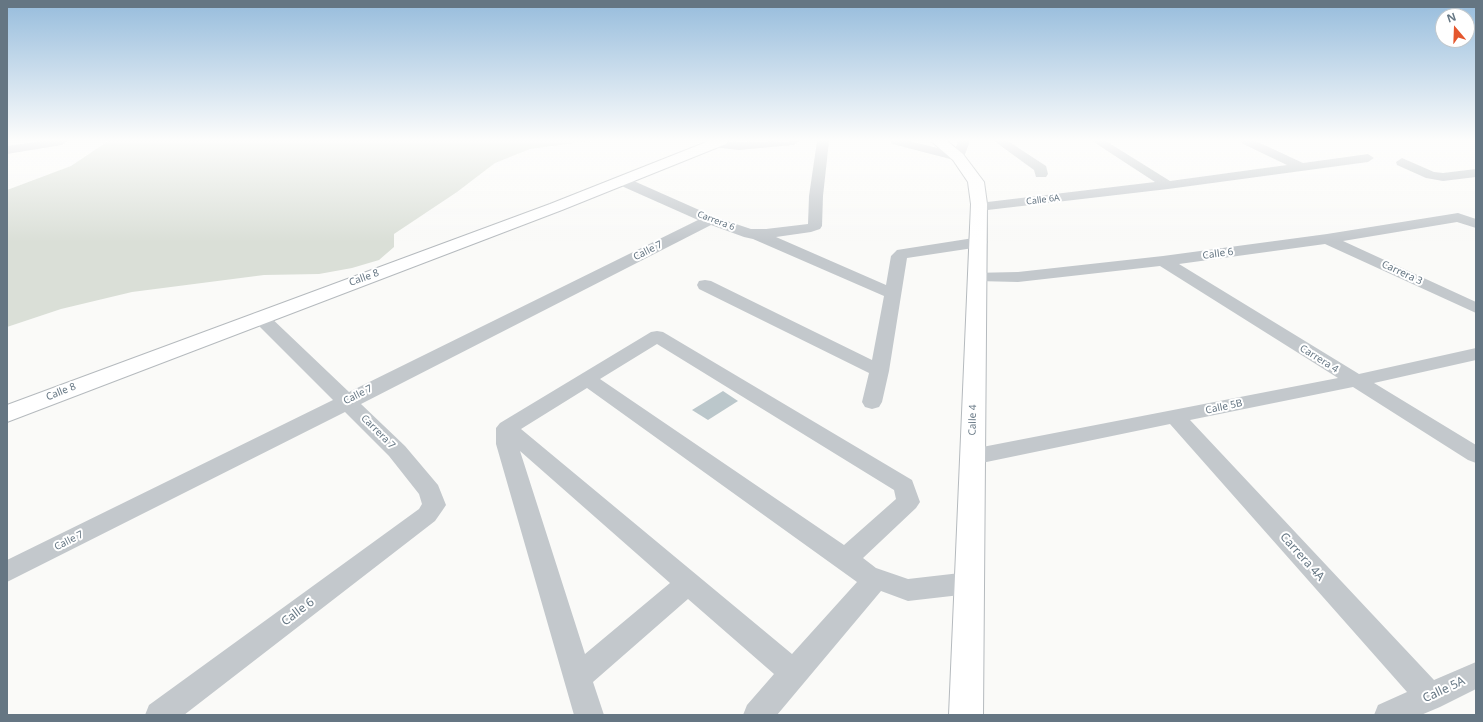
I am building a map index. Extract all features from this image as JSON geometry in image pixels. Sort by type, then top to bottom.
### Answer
[{"type":"main road","name":"Calle 8","points":[[7,414],[260,317],[549,210],[638,175]]},
{"type":"main road","name":"Calle 4","points":[[966,715],[977,276],[980,242],[979,207],[976,182],[973,175]]},
{"type":"street","name":"Carrera 6","points":[[622,181],[710,220],[758,235],[804,230],[815,226],[819,175]]},
{"type":"street","points":[[1152,175],[1168,185]]},
{"type":"street","name":"Calle 6A","points":[[979,207],[1244,175]]},
{"type":"street","points":[[1435,175],[1443,177],[1462,175]]},
{"type":"street","name":"Calle 6","points":[[977,276],[1018,277],[1162,261],[1327,239],[1458,217],[1476,224]]},
{"type":"street","name":"Calle 7","points":[[7,572],[710,220]]},
{"type":"street","points":[[758,235],[893,294]]},
{"type":"street","name":"Carrera 3","points":[[1327,239],[1476,308]]},
{"type":"street","points":[[872,402],[879,372],[899,256],[903,253],[980,242]]},
{"type":"street","name":"Carrera 4","points":[[1162,261],[1476,455]]},
{"type":"street","points":[[705,285],[879,372]]},
{"type":"street","name":"Carrera 7","points":[[260,317],[348,400],[397,451],[430,492],[434,505]]},
{"type":"street","points":[[507,428],[657,336],[904,486],[908,502],[845,559]]},
{"type":"street","name":"Calle 5B","points":[[972,457],[1354,381],[1476,354]]},
{"type":"street","points":[[587,379],[867,575],[908,590],[969,583]]},
{"type":"street","name":"Carrera 4A","points":[[1175,417],[1430,697]]},
{"type":"street","points":[[507,428],[793,673]]},
{"type":"street","points":[[507,428],[507,444],[589,715]]},
{"type":"street","name":"Calle 6","points":[[160,715],[427,515],[434,505]]},
{"type":"street","points":[[758,715],[877,578]]},
{"type":"street","points":[[578,677],[689,583]]},
{"type":"street","name":"Calle 5A","points":[[1389,715],[1476,675]]},
{"type":"shaded area","points":[[48,175],[480,175],[457,192],[394,234],[394,247],[379,260],[352,268],[319,274],[264,275],[132,292],[61,309],[7,327],[7,190]]},
{"type":"shaded area","points":[[723,391],[738,401],[708,420],[692,410]]}]
